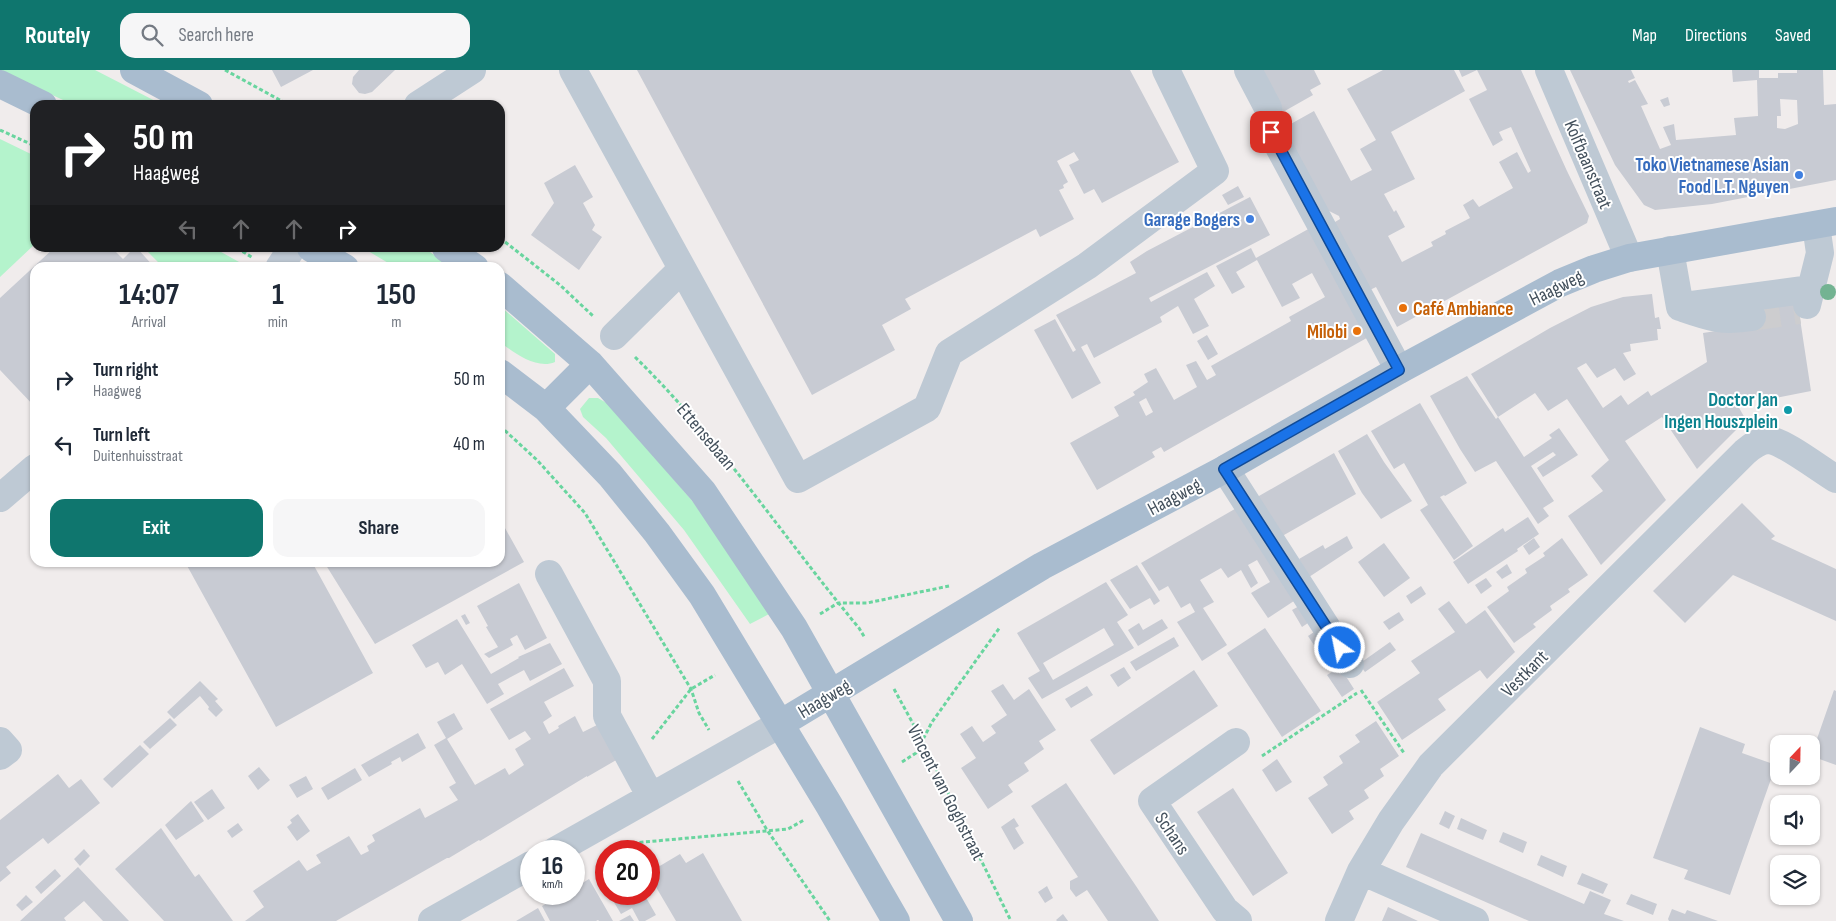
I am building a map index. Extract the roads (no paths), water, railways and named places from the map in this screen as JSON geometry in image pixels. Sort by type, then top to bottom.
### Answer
[{"type":"main road","points":[[134,70],[190,100]]},
{"type":"main road","points":[[0,84],[33,100]]},
{"type":"main road","name":"Haagweg","points":[[780,724],[1042,566],[1224,469],[1399,370],[1560,283],[1594,269],[1629,258],[1826,223]]},
{"type":"main road","points":[[318,252],[334,262]]},
{"type":"main road","points":[[452,252],[466,262]]},
{"type":"main road","name":"Ettensebaan","points":[[505,290],[590,364],[703,492],[794,628],[831,693]]},
{"type":"main road","points":[[546,408],[590,364]]},
{"type":"main road","points":[[505,377],[546,408],[610,475],[656,533],[702,596],[829,805],[896,921]]},
{"type":"main road","points":[[831,693],[959,921]]},
{"type":"street","points":[[422,100],[438,79],[472,70]]},
{"type":"street","points":[[574,70],[798,479],[927,408],[949,353],[1087,266],[1215,171],[1166,70]]},
{"type":"street","points":[[1248,70],[1268,108],[1271,132],[1399,370]]},
{"type":"street","name":"Kolfbaanstraat","points":[[1549,70],[1629,258]]},
{"type":"street","points":[[1680,307],[1805,299],[1820,253],[1826,223]]},
{"type":"street","points":[[1670,250],[1680,307]]},
{"type":"street","points":[[614,336],[682,269]]},
{"type":"street","points":[[1680,307],[1712,318],[1736,320],[1752,317]]},
{"type":"street","name":"Vestkant","points":[[1339,921],[1361,871],[1391,821],[1431,765],[1745,452],[1757,442],[1769,440],[1781,444],[1836,479]]},
{"type":"street","points":[[1224,469],[1350,664]]},
{"type":"street","points":[[0,498],[30,472]]},
{"type":"street","points":[[550,574],[607,681],[607,716],[651,797]]},
{"type":"street","name":"Haagweg","points":[[575,840],[780,724]]},
{"type":"street","points":[[0,741],[8,750],[0,756]]},
{"type":"street","name":"Schans","points":[[1236,742],[1152,801],[1225,910],[1238,921]]},
{"type":"street","points":[[432,921],[520,871]]},
{"type":"street","points":[[1361,871],[1475,921]]},
{"type":"tunnel","points":[[1752,317],[1799,310]]},
{"type":"place","name":"Toko Vietnamese Asian Food L.T. Nguyen","points":[[1799,175]]},
{"type":"place","name":"Garage Bogers","points":[[1250,219]]},
{"type":"place","name":"Café Ambiance","points":[[1403,308]]},
{"type":"place","name":"Milobi","points":[[1357,331]]},
{"type":"place","name":"Doctor Jan Ingen Houszplein","points":[[1788,410]]}]
